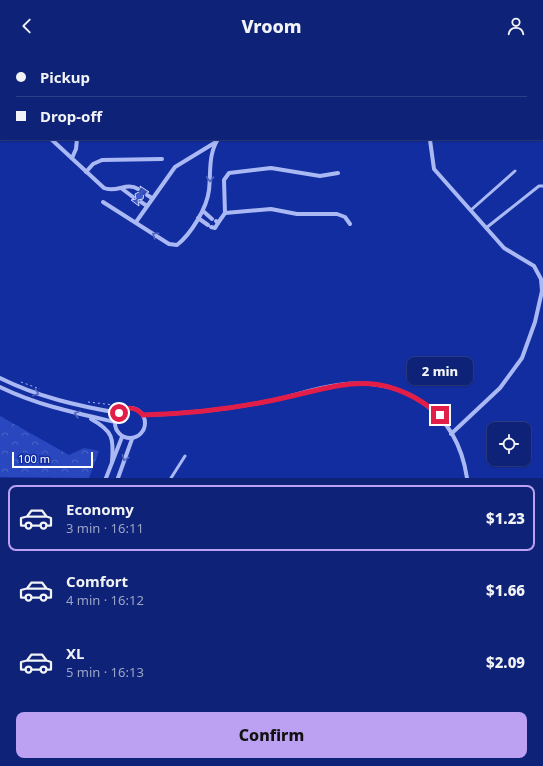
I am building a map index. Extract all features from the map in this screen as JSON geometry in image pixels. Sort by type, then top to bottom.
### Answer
[{"type":"street","points":[[52,140],[104,188],[110,189],[131,186],[138,189]]},
{"type":"street","points":[[72,158],[76,149],[77,140]]},
{"type":"street","points":[[136,222],[176,167],[217,140]]},
{"type":"street","points":[[103,202],[168,244],[175,246],[179,244],[203,212],[206,204],[209,191],[211,156],[217,140]]},
{"type":"street","points":[[430,140],[434,169],[504,248],[534,266],[541,279],[542,291],[535,322],[522,358],[500,388],[451,434]]},
{"type":"street","points":[[86,172],[93,164],[102,160],[162,159]]},
{"type":"street","points":[[225,213],[224,180],[229,173],[271,168],[320,176],[338,173]]},
{"type":"street","points":[[121,188],[133,197]]},
{"type":"street","points":[[147,194],[152,198]]},
{"type":"street","points":[[141,202],[147,206]]},
{"type":"street","points":[[215,221],[225,213],[271,209],[297,214],[337,214],[345,217],[350,224]]},
{"type":"street","points":[[203,212],[215,221]]},
{"type":"street","points":[[198,218],[215,228],[215,221]]},
{"type":"street","points":[[0,378],[47,397],[86,408],[119,413],[130,408],[137,410],[143,415],[145,422],[144,430],[139,436],[132,438],[122,437],[117,432],[115,422],[119,413]]},
{"type":"street","points":[[143,415],[227,408],[265,402],[337,385],[371,384],[402,391],[429,406],[440,415],[449,426],[451,434],[461,453],[467,478]]},
{"type":"street","points":[[0,387],[45,405],[88,417],[115,422]]},
{"type":"street","points":[[88,417],[103,425],[109,432],[113,443],[112,462]]},
{"type":"street","points":[[106,478],[122,437]]},
{"type":"street","points":[[118,478],[132,438]]},
{"type":"lane","points":[[471,210],[515,171]]},
{"type":"lane","points":[[486,228],[539,186],[543,186]]},
{"type":"lane","points":[[171,478],[185,456]]},
{"type":"path","points":[[19,381],[40,389]]},
{"type":"path","points":[[88,402],[114,405]]},
{"type":"green space","points":[[0,416],[69,455],[84,448],[99,451],[89,478],[0,477]]},
{"type":"building","points":[[140,186],[149,192],[144,193],[143,199],[138,200],[139,206],[131,200],[136,199],[135,194],[141,191]]},
{"type":"tunnel","points":[[138,189],[147,195]]},
{"type":"route","points":[[119,413],[122,410],[130,408],[137,410],[143,415],[170,414],[227,408],[265,402],[337,385],[355,383],[389,387],[402,391],[429,406],[440,415]]}]
